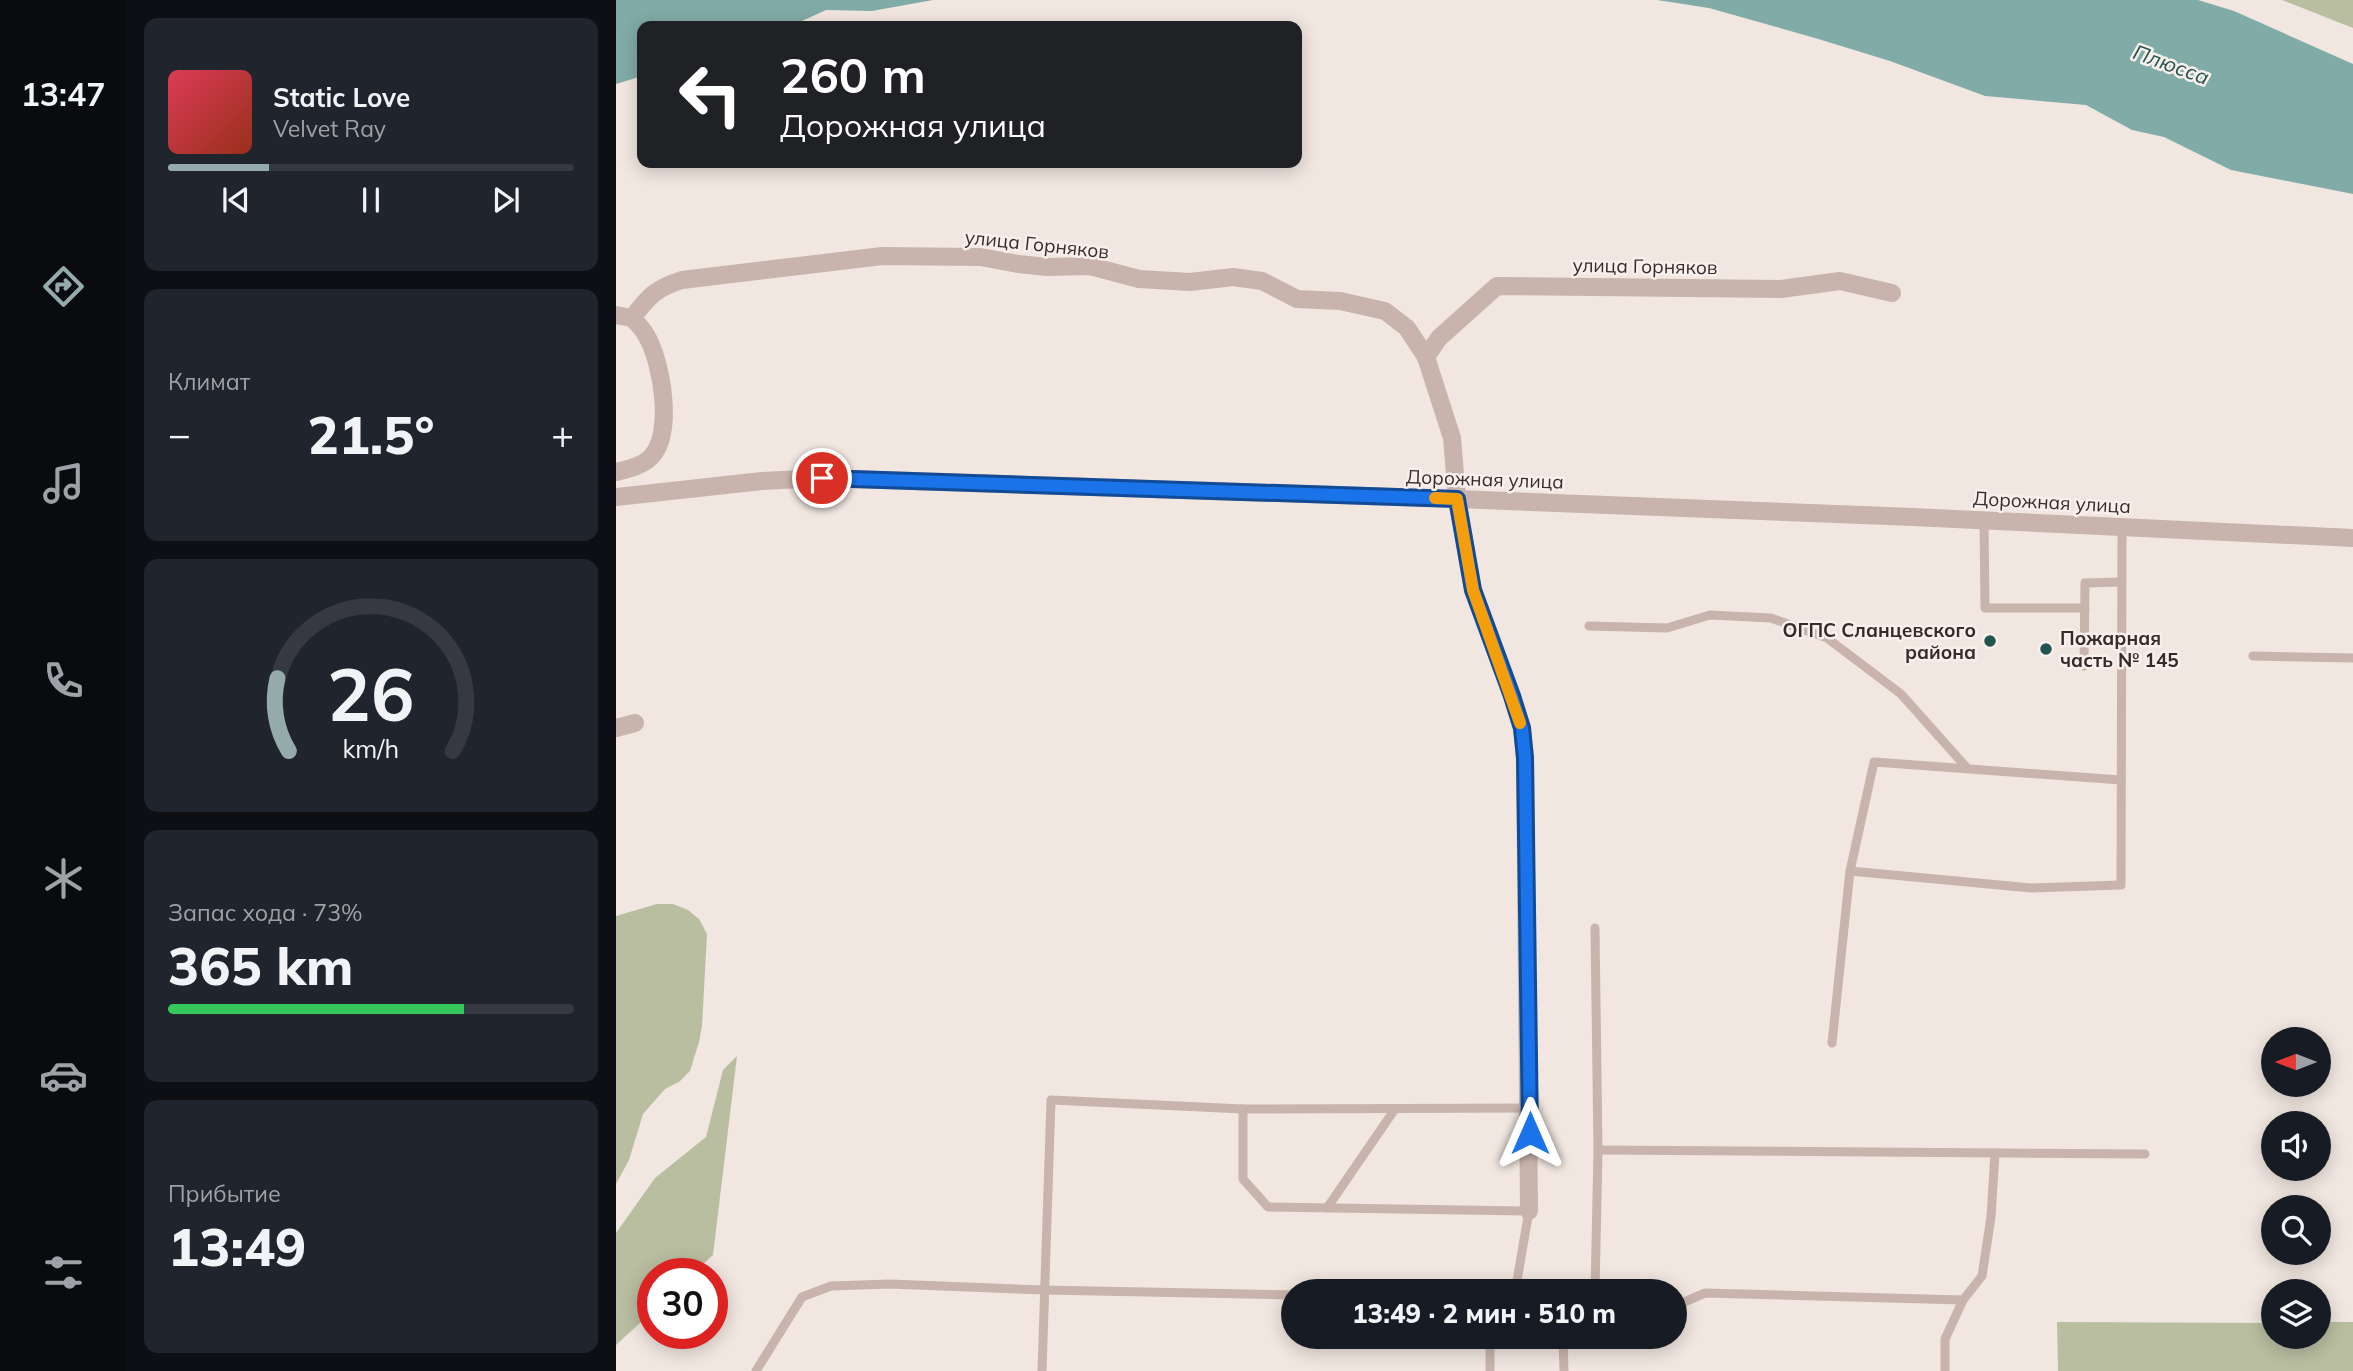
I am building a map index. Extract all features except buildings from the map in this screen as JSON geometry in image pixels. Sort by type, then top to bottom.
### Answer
[{"type":"street","name":"улица Горняков","points":[[624,316],[664,285],[682,280],[882,256],[980,257],[1017,264],[1090,266],[1139,279],[1190,282],[1233,277],[1262,281],[1297,299],[1340,300],[1385,311],[1407,328],[1426,357],[1452,439],[1457,499],[1473,590],[1522,728],[1530,1211]]},
{"type":"street","name":"улица Горняков","points":[[1426,357],[1439,338],[1497,286],[1781,289],[1840,281],[1892,293]]},
{"type":"street","points":[[616,472],[632,468],[650,457],[660,444],[663,420],[657,362],[646,335],[624,316]]},
{"type":"street","name":"Дорожная улица","points":[[616,497],[762,481],[822,478],[1457,499],[2353,538]]},
{"type":"street","points":[[616,728],[635,723]]},
{"type":"lane","points":[[1984,520],[1985,608],[2084,608]]},
{"type":"lane","points":[[1850,871],[2031,888],[2122,885],[2122,527]]},
{"type":"lane","points":[[2084,666],[2084,583],[2122,582]]},
{"type":"lane","points":[[1589,626],[1667,628],[1710,615],[1722,615],[1771,618],[1827,638],[1901,694],[1968,768]]},
{"type":"lane","points":[[2253,656],[2353,658]]},
{"type":"lane","points":[[1832,1043],[1850,871],[1874,762],[2122,780]]},
{"type":"lane","points":[[1595,928],[1598,1150],[1595,1279]]},
{"type":"lane","points":[[1042,1371],[1051,1100],[1243,1108],[1530,1108]]},
{"type":"lane","points":[[1243,1108],[1243,1179],[1268,1207],[1530,1211],[1518,1279]]},
{"type":"lane","points":[[1327,1208],[1395,1108]]},
{"type":"lane","points":[[1598,1150],[2145,1154]]},
{"type":"lane","points":[[1945,1371],[1945,1339],[1963,1300],[1982,1276],[1991,1217],[1995,1153]]},
{"type":"lane","points":[[756,1371],[802,1297],[831,1286],[890,1284],[1281,1295]]},
{"type":"lane","points":[[1687,1301],[1705,1293],[1963,1300]]},
{"type":"lane","points":[[1490,1349],[1490,1371]]},
{"type":"lane","points":[[1563,1349],[1564,1371]]},
{"type":"green space","points":[[2282,0],[2353,0],[2353,28]]},
{"type":"green space","points":[[657,904],[673,904],[688,910],[699,919],[707,934],[702,1026],[690,1071],[679,1082],[665,1089],[643,1114],[629,1160],[616,1184],[616,916]]},
{"type":"green space","points":[[737,1056],[713,1255],[710,1258],[637,1258],[637,1326],[616,1345],[616,1233],[655,1178],[706,1137],[723,1070]]},
{"type":"green space","points":[[2057,1322],[2261,1323],[2261,1349],[2331,1349],[2331,1322],[2353,1322],[2353,1371],[2058,1371]]},
{"type":"water","points":[[616,0],[933,0],[872,11],[826,10],[802,21],[637,21],[637,78],[616,84]]},
{"type":"water","name":"Плюсса","points":[[1657,0],[2198,0],[2234,11],[2353,64],[2353,194],[2231,170],[2164,137],[2132,130],[2086,105],[1985,96],[1890,61],[1815,38],[1709,8]]},
{"type":"slow traffic","points":[[1435,498],[1457,499],[1473,590],[1520,723]]},
{"type":"place","name":"ОГПС Сланцевского района","points":[[1990,641]]},
{"type":"place","name":"Пожарная часть № 145","points":[[2046,649]]},
{"type":"route","points":[[822,478],[1457,499],[1473,590],[1522,728],[1525,758],[1530,1133]]}]
